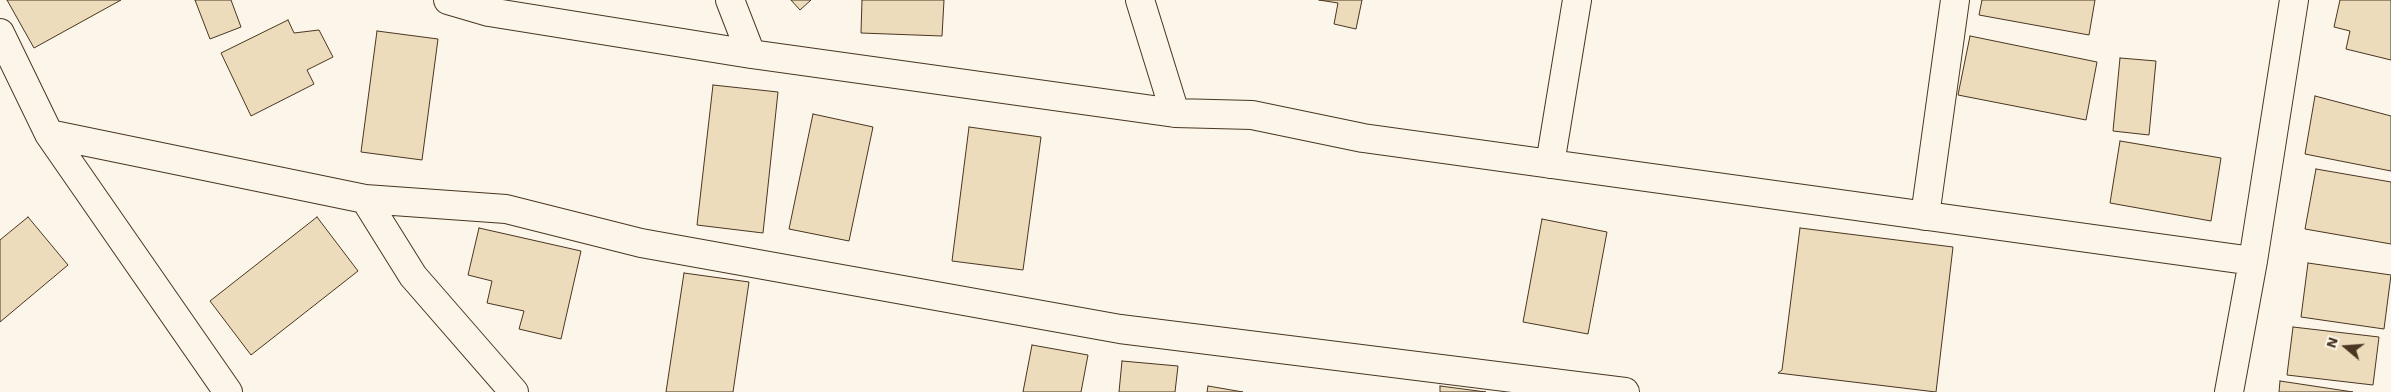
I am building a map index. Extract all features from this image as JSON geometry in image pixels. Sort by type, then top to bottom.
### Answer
[{"type":"street","points":[[448,0],[489,12],[751,54],[1175,113],[1252,115],[1363,138],[2253,262]]},
{"type":"street","points":[[730,0],[751,54]]},
{"type":"street","points":[[1140,0],[1175,113]]},
{"type":"street","points":[[1550,164],[1577,0]]},
{"type":"street","points":[[1925,216],[1954,0]]},
{"type":"street","points":[[2229,392],[2253,262],[2294,0]]},
{"type":"street","points":[[0,34],[50,134],[228,392]]},
{"type":"street","points":[[50,134],[365,199],[506,208],[641,242],[1120,329],[1625,392]]},
{"type":"street","points":[[365,199],[413,276],[514,392]]},
{"type":"building","points":[[7,0],[121,0],[34,48]]},
{"type":"building","points":[[195,0],[231,0],[241,27],[210,39]]},
{"type":"building","points":[[791,0],[811,0],[800,10]]},
{"type":"building","points":[[862,0],[944,0],[942,36],[861,33]]},
{"type":"building","points":[[1319,0],[1362,0],[1356,29],[1334,24],[1338,3]]},
{"type":"building","points":[[1982,0],[2095,0],[2089,35],[1979,15]]},
{"type":"building","points":[[2340,0],[2391,0],[2391,60],[2346,49],[2350,31],[2334,27]]},
{"type":"building","points":[[288,20],[294,33],[319,30],[333,57],[307,70],[314,84],[251,116],[221,53]]},
{"type":"building","points":[[377,31],[438,39],[422,160],[361,152]]},
{"type":"building","points":[[1970,36],[2097,62],[2086,120],[1958,95]]},
{"type":"building","points":[[2120,58],[2156,61],[2149,135],[2113,131]]},
{"type":"building","points":[[713,85],[778,92],[763,233],[697,225]]},
{"type":"building","points":[[2315,96],[2391,116],[2391,171],[2305,154]]},
{"type":"building","points":[[813,114],[873,127],[849,241],[789,229]]},
{"type":"building","points":[[969,127],[1041,137],[1023,270],[952,261]]},
{"type":"building","points":[[2120,141],[2221,158],[2211,221],[2110,203]]},
{"type":"building","points":[[2316,169],[2391,182],[2391,244],[2305,229]]},
{"type":"building","points":[[28,217],[68,265],[0,322],[0,240]]},
{"type":"building","points":[[317,217],[358,271],[251,355],[210,301]]},
{"type":"building","points":[[1542,219],[1607,232],[1588,334],[1523,322]]},
{"type":"building","points":[[479,228],[581,251],[561,339],[519,329],[524,311],[487,303],[492,281],[468,275]]},
{"type":"building","points":[[1800,228],[1953,247],[1936,392],[1778,373],[1782,370]]},
{"type":"building","points":[[2308,263],[2391,275],[2384,329],[2301,317]]},
{"type":"building","points":[[684,273],[749,282],[733,392],[666,392]]},
{"type":"building","points":[[2293,327],[2379,337],[2373,385],[2287,375]]},
{"type":"building","points":[[1032,345],[1088,355],[1081,392],[1023,392]]},
{"type":"building","points":[[1122,361],[1178,366],[1175,392],[1119,392]]},
{"type":"building","points":[[2280,381],[2353,392],[2279,392]]},
{"type":"building","points":[[1208,386],[1243,392],[1207,392]]},
{"type":"building","points":[[1440,386],[1486,392],[1440,392]]}]
